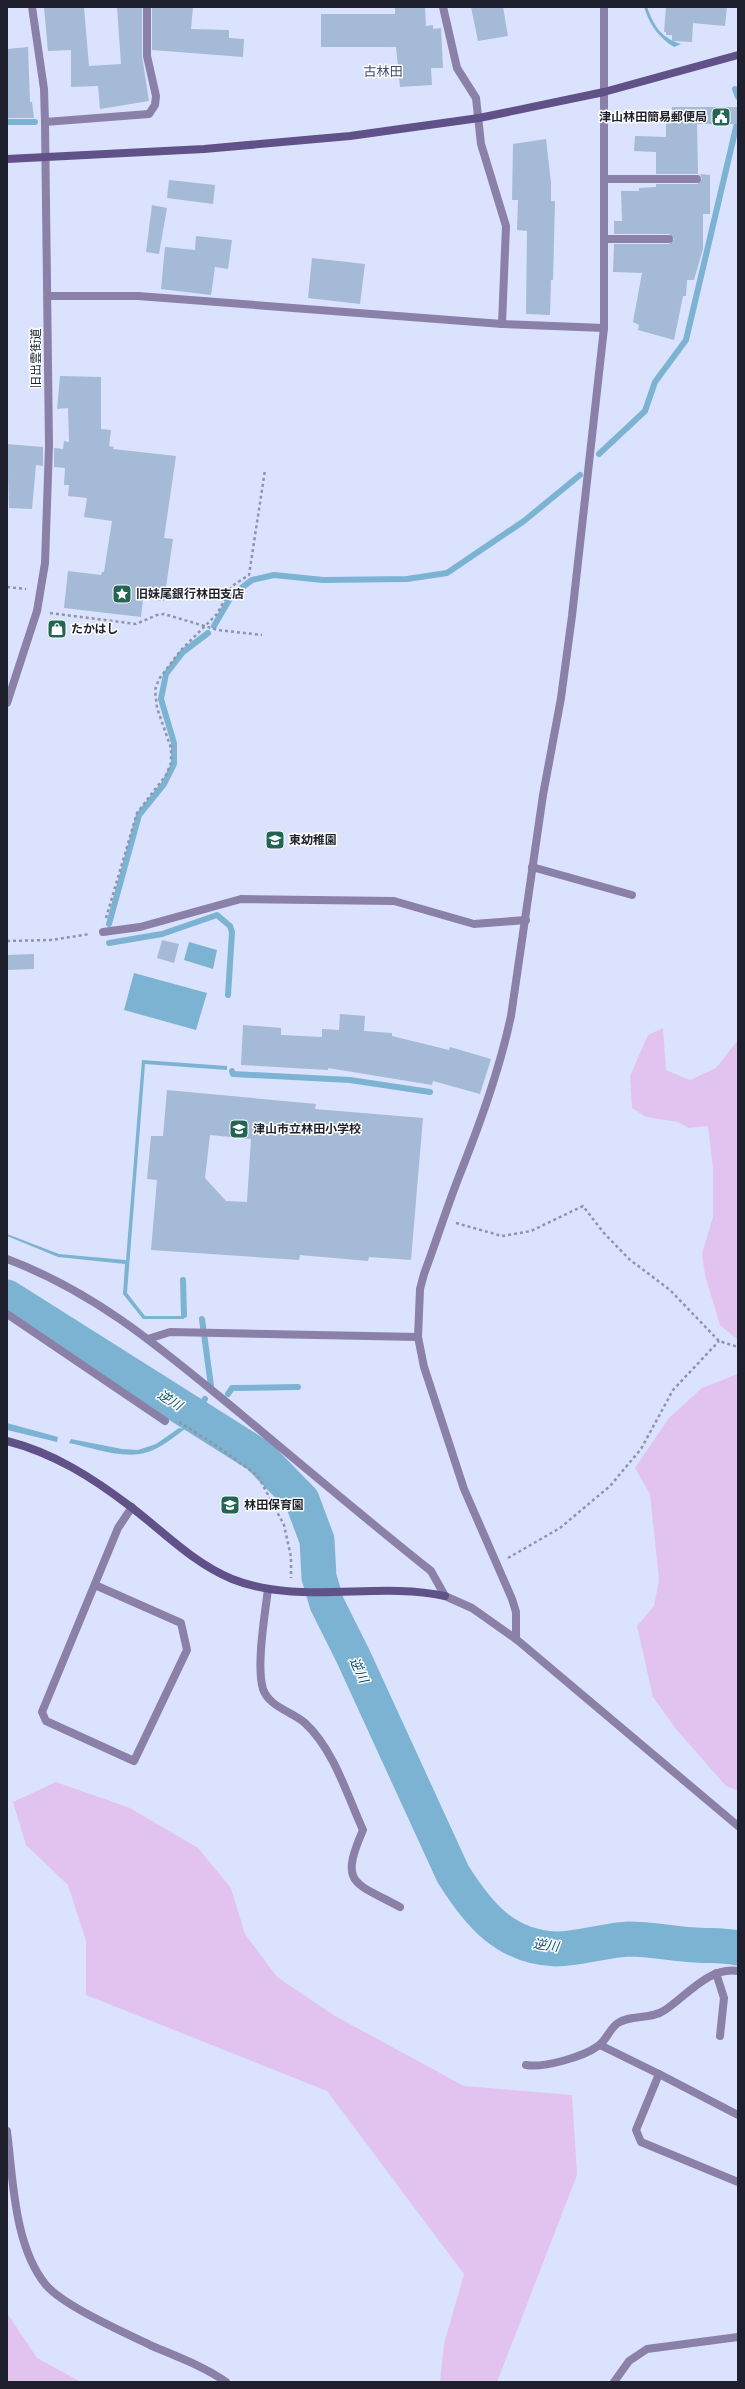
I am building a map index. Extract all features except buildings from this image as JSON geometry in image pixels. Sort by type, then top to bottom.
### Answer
[{"type":"street","name":"旧出雲街道","points":[[7,703],[37,611],[45,563],[48,503],[48,296],[44,89],[32,7]]},
{"type":"street","points":[[45,122],[149,114],[155,105],[156,96],[148,56],[147,7]]},
{"type":"street","points":[[443,7],[458,68],[476,98],[481,144],[506,226],[502,324]]},
{"type":"street","points":[[516,1639],[516,1612],[464,1489],[424,1367],[418,1337],[420,1289],[443,1220],[470,1152],[505,1045],[526,920],[532,867],[561,698],[572,616],[604,328],[604,7]]},
{"type":"street","points":[[7,158],[204,148],[342,137],[479,118],[604,92],[738,55]]},
{"type":"street","points":[[604,179],[697,179]]},
{"type":"street","points":[[604,239],[669,239]]},
{"type":"street","points":[[48,296],[138,296],[502,324],[604,328]]},
{"type":"street","points":[[532,867],[632,895]]},
{"type":"street","points":[[103,932],[140,927],[241,900],[394,901],[474,924],[526,920]]},
{"type":"street","points":[[7,1259],[44,1273],[80,1292],[148,1338],[431,1571],[445,1596]]},
{"type":"street","points":[[7,1314],[165,1421]]},
{"type":"street","points":[[148,1338],[170,1332],[418,1337]]},
{"type":"street","points":[[7,1441],[29,1446],[62,1460],[132,1507],[203,1564],[232,1579],[268,1589],[293,1591],[404,1591],[445,1596],[472,1608],[516,1639],[738,1826]]},
{"type":"street","points":[[95,1585],[181,1623],[187,1650],[134,1761],[46,1721],[42,1712],[118,1528],[132,1507]]},
{"type":"street","points":[[268,1589],[260,1675],[264,1691],[274,1703],[304,1723],[320,1740],[334,1765],[363,1830],[352,1856],[351,1871],[356,1883],[400,1907]]},
{"type":"street","points":[[526,2065],[535,2067],[582,2055],[600,2045],[611,2028],[620,2022],[652,2016],[664,2011],[716,1973],[729,1969],[738,1971]]},
{"type":"street","points":[[716,1973],[724,1998],[720,2036]]},
{"type":"street","points":[[600,2045],[738,2115]]},
{"type":"street","points":[[659,2074],[636,2130],[641,2142],[738,2182]]},
{"type":"street","points":[[7,2131],[16,2199],[26,2248],[34,2267],[46,2285],[60,2297],[117,2329],[226,2382]]},
{"type":"street","points":[[614,2382],[630,2361],[648,2350],[738,2336]]},
{"type":"path","points":[[7,941],[51,940],[103,932],[137,813],[166,775],[171,763],[171,748],[157,708],[155,690],[159,679],[180,650],[206,627],[217,614],[232,586],[249,575],[265,470]]},
{"type":"path","points":[[7,587],[40,591]]},
{"type":"path","points":[[37,611],[136,624],[157,615],[164,614],[206,627],[262,635]]},
{"type":"path","points":[[443,1220],[502,1236],[531,1231],[583,1206],[603,1232],[628,1259],[670,1290],[719,1342],[738,1347]]},
{"type":"path","points":[[497,1565],[560,1528],[610,1486],[641,1448],[673,1390],[719,1342]]},
{"type":"path","points":[[165,1421],[176,1420],[220,1448],[258,1476],[284,1525],[291,1557],[293,1591]]},
{"type":"shaded area","points":[[663,1028],[666,1070],[690,1080],[716,1068],[738,1040],[738,1340],[720,1325],[705,1275],[702,1254],[713,1217],[713,1168],[708,1126],[689,1128],[678,1122],[646,1117],[632,1108],[630,1076],[648,1035]]},
{"type":"shaded area","points":[[738,1375],[738,1791],[726,1786],[676,1729],[653,1697],[637,1626],[654,1606],[659,1580],[650,1494],[635,1468],[669,1418],[702,1388]]},
{"type":"shaded area","points":[[56,1782],[130,1808],[198,1848],[231,1888],[245,1934],[277,1977],[335,2016],[464,2086],[572,2095],[577,2175],[497,2382],[440,2382],[444,2344],[464,2274],[327,2091],[86,1995],[86,1941],[68,1885],[26,1845],[13,1802]]},
{"type":"shaded area","points":[[7,2313],[37,2358],[81,2382],[7,2382]]},
{"type":"water","points":[[644,7],[647,7],[652,20],[663,35],[681,44],[674,47],[659,35],[652,25]]},
{"type":"water","points":[[189,942],[217,950],[213,969],[184,960]]},
{"type":"water","points":[[134,973],[207,993],[196,1030],[124,1010]]},
{"type":"water","points":[[142,1060],[227,1066],[227,1070],[145,1064],[127,1293],[145,1316],[184,1316],[184,1319],[143,1319],[123,1294],[125,1264],[58,1257],[7,1236],[7,1234],[59,1254],[126,1260]]},
{"type":"water","points":[[7,1423],[58,1437],[57,1442],[7,1430]]},
{"type":"water","points":[[179,1428],[185,1429],[158,1448],[139,1454],[119,1454],[69,1443],[71,1439],[122,1449],[138,1450],[156,1444]]},
{"type":"waterway","points":[[735,89],[738,97]]},
{"type":"waterway","points":[[599,454],[645,411],[655,382],[686,340],[738,119]]},
{"type":"waterway","points":[[7,122],[35,122]]},
{"type":"waterway","points":[[214,626],[232,595],[252,580],[274,575],[323,580],[407,579],[447,573],[524,521],[580,475]]},
{"type":"waterway","points":[[109,924],[139,815],[164,784],[174,764],[174,743],[161,699],[166,674],[183,652],[208,633]]},
{"type":"waterway","points":[[109,943],[162,934],[217,915],[230,926],[232,932],[228,995]]},
{"type":"waterway","points":[[232,1071],[233,1074],[350,1080],[430,1092]]},
{"type":"waterway","points":[[183,1280],[184,1315]]},
{"type":"waterway","name":"逆川","points":[[7,1297],[259,1456],[302,1500],[317,1540],[319,1577],[327,1604],[353,1656],[453,1874],[472,1902],[495,1926],[522,1942],[538,1947],[556,1949],[574,1948],[629,1939],[738,1948]]},
{"type":"waterway","points":[[202,1319],[211,1386]]},
{"type":"waterway","points":[[228,1394],[232,1388],[298,1387]]},
{"type":"waterway","points":[[190,1421],[205,1399]]},
{"type":"place","name":"津山林田簡易郵便局","points":[[721,117]]},
{"type":"place","name":"旧妹尾銀行林田支店","points":[[122,594]]},
{"type":"place","name":"たかはし","points":[[57,629]]},
{"type":"place","name":"東幼稚園","points":[[275,840]]},
{"type":"place","name":"津山市立林田小学校","points":[[239,1129]]},
{"type":"place","name":"林田保育園","points":[[230,1505]]},
{"type":"district","name":"古林田","points":[[383,71]]}]
